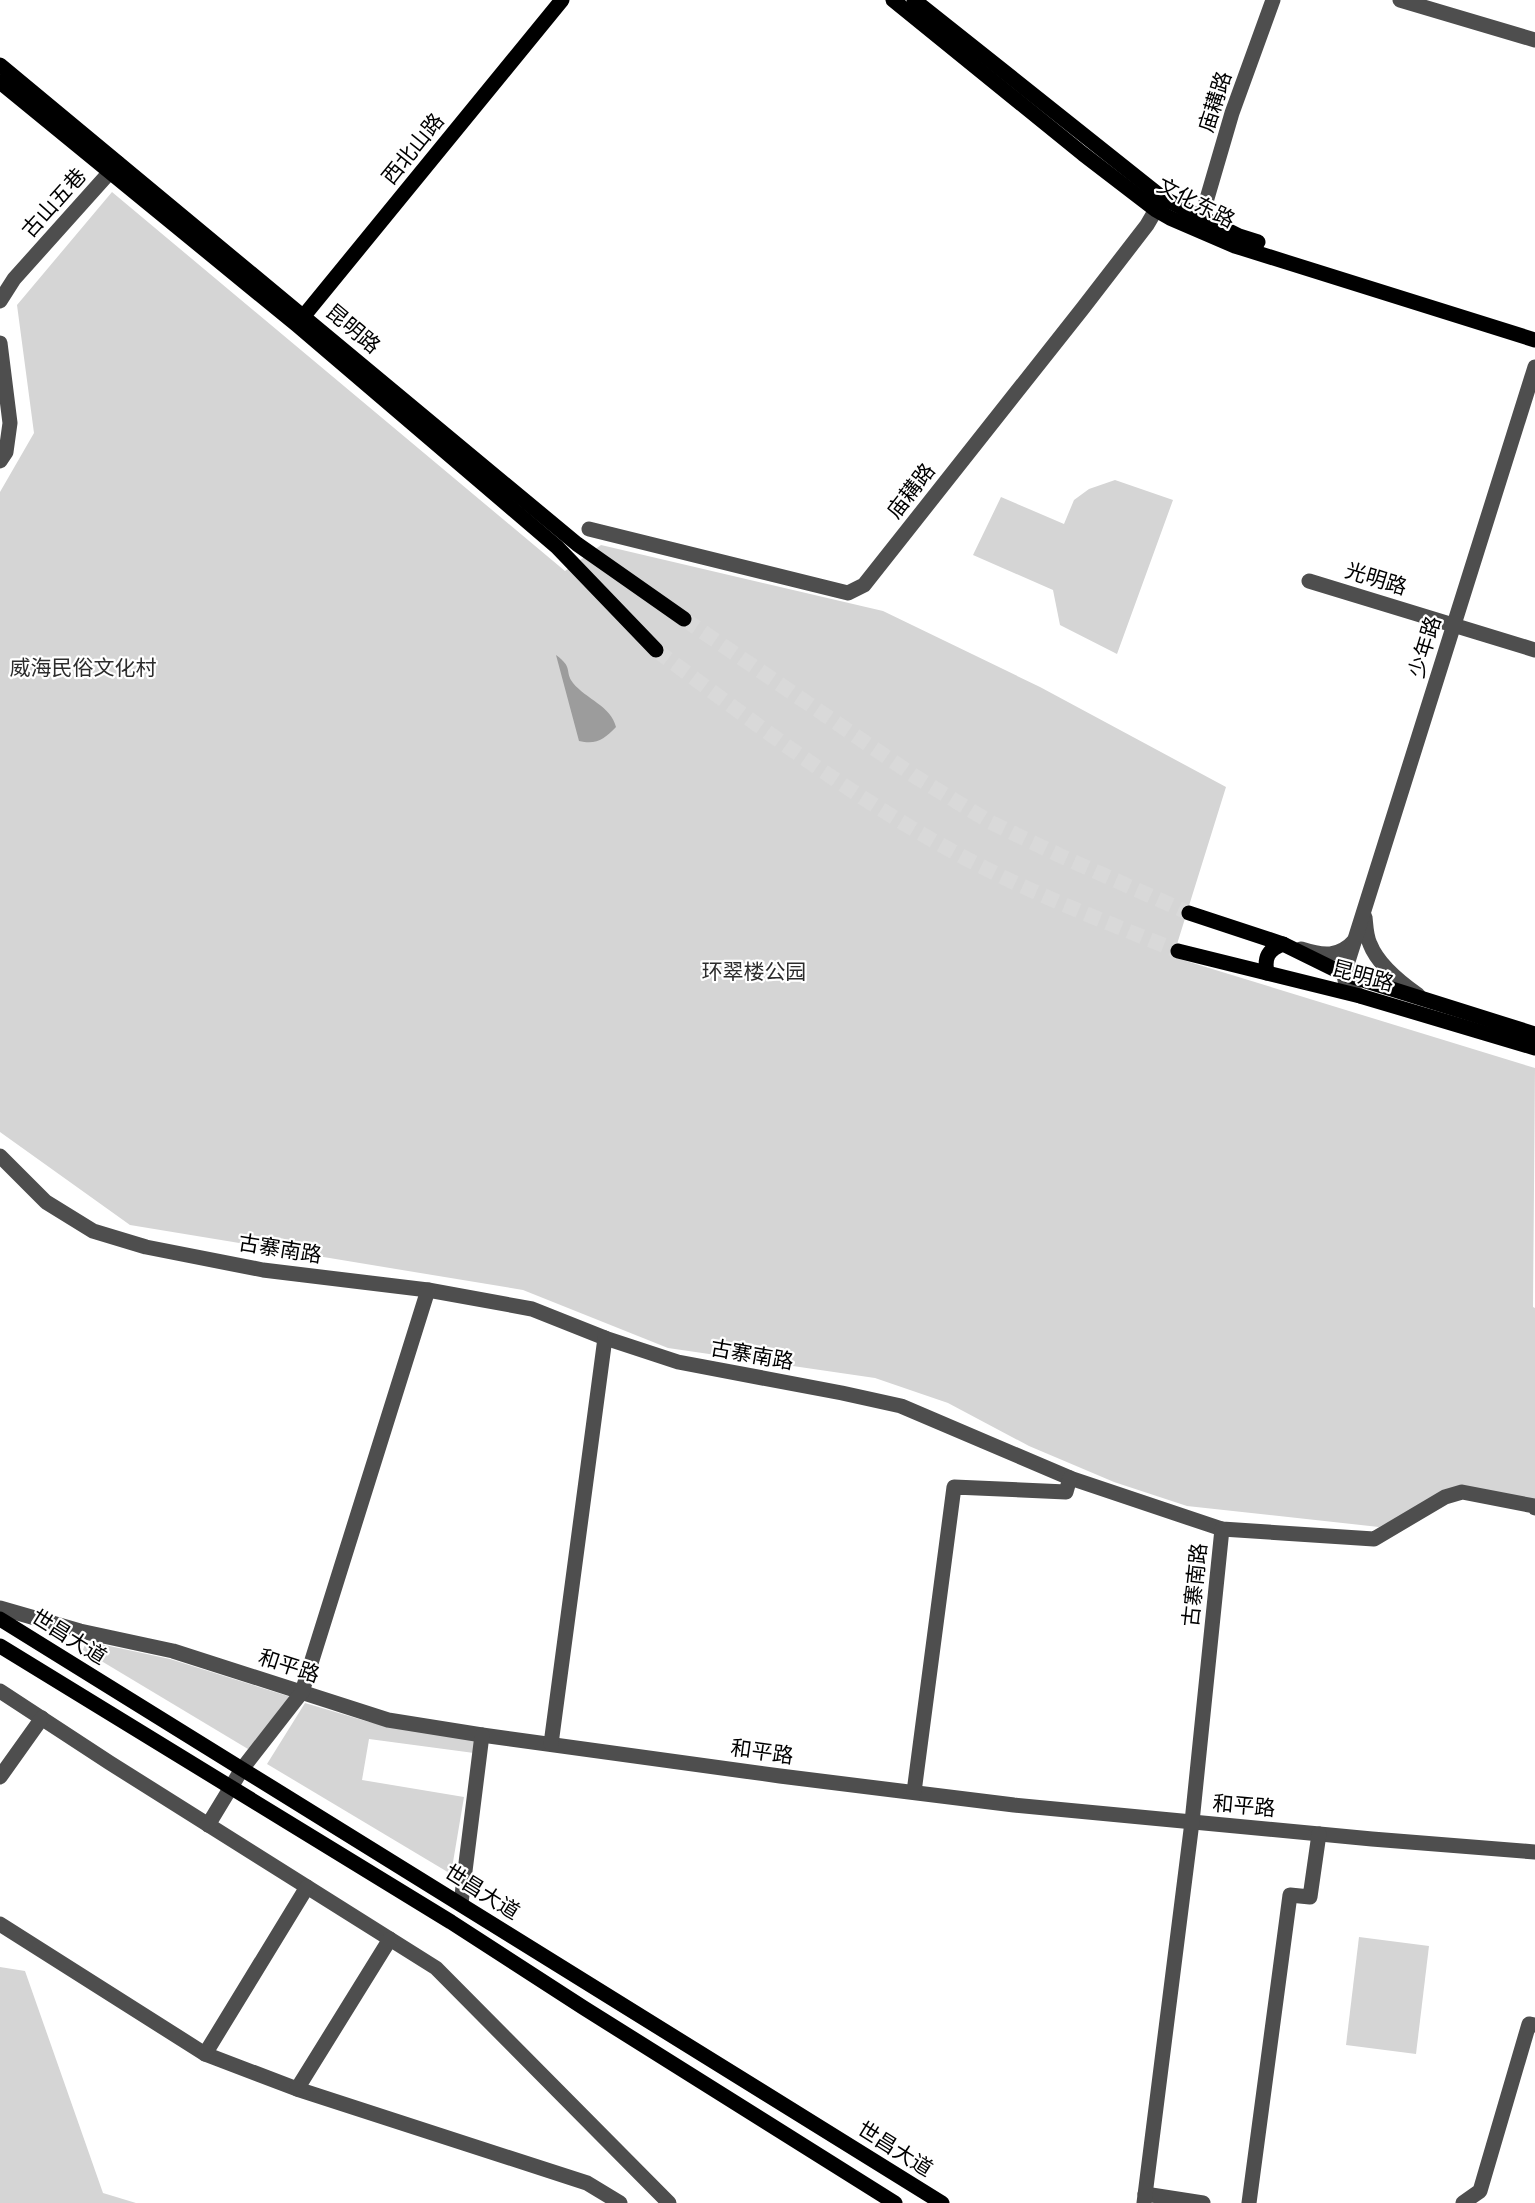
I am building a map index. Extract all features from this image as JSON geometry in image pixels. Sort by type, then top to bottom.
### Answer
[{"type":"main road","name":"西北山路","points":[[300,320],[562,0]]},
{"type":"main road","name":"文化东路","points":[[892,0],[1058,134],[1198,231],[1235,246],[1535,340]]},
{"type":"main road","points":[[914,0],[1159,204],[1239,236],[1535,330]]},
{"type":"main road","name":"昆明路","points":[[0,65],[114,167],[300,320],[577,544],[684,619]]},
{"type":"main road","name":"昆明路","points":[[0,82],[114,167]]},
{"type":"main road","name":"昆明路","points":[[300,320],[567,556],[656,650]]},
{"type":"main road","name":"昆明路","points":[[1190,913],[1283,944],[1344,974],[1535,1034]]},
{"type":"main road","points":[[1267,974],[1266,957],[1272,949],[1283,944]]},
{"type":"main road","name":"昆明路","points":[[1178,951],[1360,996],[1535,1048]]},
{"type":"main road","name":"世昌大道","points":[[0,1619],[942,2203]]},
{"type":"main road","name":"世昌大道","points":[[0,1646],[451,1922],[895,2203]]},
{"type":"street","name":"庙耩路","points":[[1201,219],[1232,113],[1273,0]]},
{"type":"street","points":[[1400,0],[1535,40]]},
{"type":"street","name":"古山五巷","points":[[0,301],[14,279],[114,167]]},
{"type":"street","name":"庙耩路","points":[[589,529],[848,593],[864,585],[1083,308],[1147,225],[1159,204]]},
{"type":"street","points":[[0,343],[10,423],[6,452],[0,461]]},
{"type":"street","name":"少年路","points":[[1344,974],[1535,367]]},
{"type":"street","name":"光明路","points":[[1309,581],[1535,650]]},
{"type":"street","points":[[1364,910],[1370,946],[1403,985],[1428,1001]]},
{"type":"street","points":[[1283,944],[1314,953],[1331,954],[1346,950],[1355,940]]},
{"type":"street","points":[[1344,974],[1346,986],[1360,996]]},
{"type":"street","name":"古寨南路","points":[[0,1156],[46,1202],[93,1232],[146,1247],[263,1270],[482,1298],[532,1309],[605,1338],[678,1362],[842,1392],[901,1406],[1070,1478],[1222,1529],[1192,1822],[1145,2199]]},
{"type":"street","points":[[208,1825],[242,1769],[302,1692],[428,1290]]},
{"type":"street","points":[[551,1744],[605,1338]]},
{"type":"street","points":[[914,1792],[954,1487],[1066,1491],[1070,1478]]},
{"type":"street","points":[[1222,1529],[1374,1539],[1445,1497],[1462,1492],[1535,1508]]},
{"type":"street","name":"和平路","points":[[0,1608],[80,1631],[172,1651],[388,1720],[482,1735],[1014,1805],[1535,1852]]},
{"type":"street","points":[[0,1691],[436,1968],[669,2203]]},
{"type":"street","points":[[0,1777],[42,1718]]},
{"type":"street","points":[[461,1903],[482,1735]]},
{"type":"street","points":[[1249,2203],[1290,1895],[1310,1897],[1319,1834]]},
{"type":"street","points":[[204,2054],[307,1887]]},
{"type":"street","points":[[0,1924],[204,2054],[297,2089],[587,2183],[620,2203]]},
{"type":"street","points":[[297,2089],[390,1939]]},
{"type":"street","points":[[1462,2203],[1480,2191],[1529,2024],[1535,2025]]},
{"type":"street","points":[[1145,2199],[1203,2203]]},
{"type":"green space","name":"环翠楼公园","points":[[112,192],[565,571],[601,545],[883,611],[1040,687],[1226,787],[1173,957],[1535,1068],[1533,1307],[1535,1308],[1535,1503],[1463,1487],[1379,1527],[1187,1506],[1114,1482],[1029,1446],[948,1403],[875,1378],[668,1348],[523,1290],[130,1225],[0,1132],[0,492],[34,433],[17,305]]},
{"type":"green space","points":[[1115,480],[1173,500],[1117,654],[1060,625],[1053,590],[973,555],[1001,497],[1064,524],[1074,500],[1089,489]]},
{"type":"green space","points":[[86,1641],[170,1659],[291,1697],[248,1749],[83,1650]]},
{"type":"green space","points":[[305,1703],[369,1722],[476,1739],[474,1753],[369,1739],[362,1780],[464,1797],[451,1874],[267,1764]]},
{"type":"green space","points":[[1359,1937],[1429,1946],[1416,2054],[1346,2045]]},
{"type":"green space","points":[[0,1967],[25,1971],[103,2193],[136,2203],[0,2203]]},
{"type":"shaded area","points":[[556,655],[567,666],[570,679],[578,689],[604,708],[613,720],[616,727],[600,740],[579,741]]},
{"type":"tunnel","points":[[684,619],[916,777],[990,822],[1189,913]]},
{"type":"tunnel","points":[[656,650],[807,760],[924,835],[1017,884],[1178,951]]},
{"type":"park label","name":"威海民俗文化村","points":[[83,668]]}]
